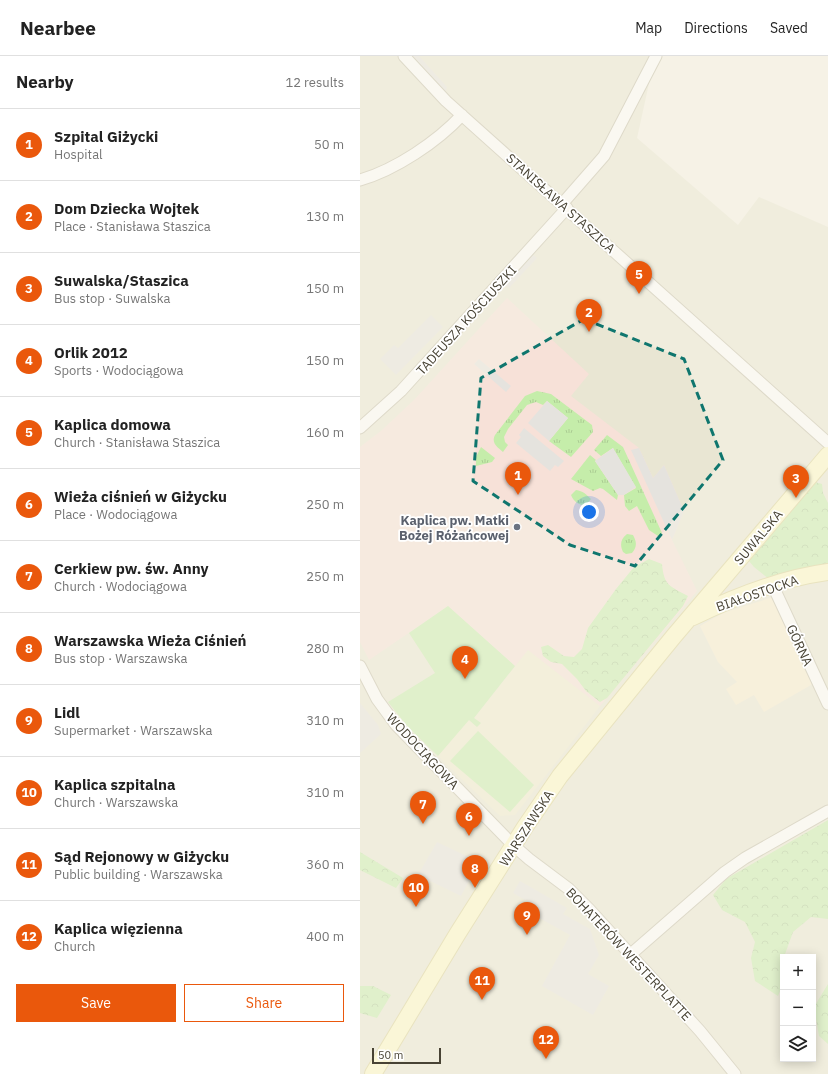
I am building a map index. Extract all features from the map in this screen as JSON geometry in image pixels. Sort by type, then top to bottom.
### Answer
[{"type":"street","name":"STANISŁAWA STASZICA","points":[[404,56],[441,96],[828,443]]},
{"type":"street","name":"TADEUSZA KOŚCIUSZKI","points":[[360,428],[387,405],[406,386],[564,206],[604,156],[656,56]]},
{"type":"street","points":[[360,180],[387,171],[398,164],[443,133],[462,115]]},
{"type":"street","name":"SUWALSKA","points":[[688,619],[828,455]]},
{"type":"street","name":"BIAŁOSTOCKA","points":[[688,619],[731,600],[772,586],[814,574],[828,572]]},
{"type":"street","name":"GÓRNA","points":[[772,586],[828,704]]},
{"type":"street","name":"WARSZAWSKA","points":[[373,1074],[513,845],[560,776],[688,619]]},
{"type":"street","name":"WODOCIĄGOWA","points":[[360,666],[377,699],[396,725],[513,845]]},
{"type":"street","points":[[631,954],[726,872],[745,858],[828,811]]},
{"type":"street","name":"BOHATERÓW WESTERPLATTE","points":[[513,845],[569,889],[631,954],[700,1031],[735,1074]]},
{"type":"highlighted area","points":[[584,319],[684,359],[723,460],[635,566],[570,545],[473,481],[481,378]]},
{"type":"shaded area","points":[[360,56],[655,56],[637,138],[738,225],[759,197],[828,227],[828,1074],[360,1074]]},
{"type":"shaded area","points":[[410,56],[419,56],[447,87],[445,94]]},
{"type":"shaded area","points":[[532,254],[537,258],[509,288],[504,284]]},
{"type":"shaded area","points":[[507,298],[589,374],[571,396],[639,448],[653,478],[664,465],[684,511],[672,540],[697,591],[600,706],[528,650],[515,666],[448,606],[369,660],[360,642],[360,447],[381,431],[415,399]]},
{"type":"shaded area","points":[[431,315],[443,327],[396,375],[380,359],[394,345],[398,348]]},
{"type":"shaded area","points":[[479,359],[511,386],[506,392],[474,364]]},
{"type":"shaded area","points":[[547,401],[568,418],[549,441],[528,423]]},
{"type":"shaded area","points":[[524,428],[564,461],[558,467],[555,465],[550,471],[516,443],[521,437],[519,435]]},
{"type":"shaded area","points":[[613,448],[636,487],[624,495],[618,495],[595,461]]},
{"type":"shaded area","points":[[639,448],[653,478],[664,465],[684,511],[672,540],[631,450]]},
{"type":"shaded area","points":[[773,597],[812,679],[811,685],[764,712],[754,695],[736,705],[726,689],[737,682],[718,662],[700,626],[723,613]]},
{"type":"shaded area","points":[[528,650],[600,706],[515,815],[500,816],[438,756],[469,719],[477,727],[480,723],[474,718]]},
{"type":"shaded area","points":[[360,703],[378,725],[381,734],[360,753]]},
{"type":"shaded area","points":[[437,842],[479,862],[461,896],[418,875]]},
{"type":"shaded area","points":[[520,881],[567,908],[563,914],[590,929],[599,955],[588,974],[609,986],[593,1015],[542,986],[570,935],[532,914],[536,906],[513,893]]},
{"type":"green space","points":[[537,391],[551,394],[592,425],[593,432],[571,457],[549,441],[568,418],[547,401],[543,405],[536,402],[527,405],[508,429],[504,437],[505,442],[508,445],[503,452],[494,443],[495,435],[525,396]]},
{"type":"green space","points":[[607,435],[623,447],[662,533],[661,538],[649,530],[637,506],[629,511],[625,506],[624,495],[636,488],[613,448],[601,456],[594,450]]},
{"type":"green space","points":[[481,447],[495,458],[492,462],[476,466],[476,457]]},
{"type":"green space","points":[[590,455],[596,460],[595,461],[618,495],[617,500],[603,489],[600,488],[593,491],[571,479]]},
{"type":"green space","points":[[815,482],[822,484],[823,493],[828,503],[828,565],[769,579],[749,561],[752,550]]},
{"type":"green space","points":[[576,490],[581,491],[591,499],[585,506],[573,499],[571,495]]},
{"type":"green space","points":[[627,534],[633,535],[636,544],[632,553],[626,554],[623,552],[621,545],[623,538]]},
{"type":"green space","points":[[649,559],[662,564],[666,581],[672,587],[688,596],[683,606],[607,698],[600,702],[586,691],[577,679],[562,664],[551,662],[543,656],[541,647],[548,645],[564,656],[574,657],[582,649],[588,628],[616,589],[634,567]]},
{"type":"green space","points":[[448,606],[515,666],[474,718],[481,723],[477,727],[469,720],[438,756],[408,727],[388,702],[435,673],[409,633]]},
{"type":"green space","points":[[478,731],[534,785],[510,812],[450,761]]},
{"type":"green space","points":[[828,820],[828,919],[811,917],[793,932],[785,954],[780,954],[780,991],[778,996],[755,981],[751,958],[755,942],[745,922],[722,910],[713,895],[726,879]]},
{"type":"green space","points":[[360,852],[403,878],[396,888],[360,870]]},
{"type":"green space","points":[[828,984],[828,1044],[819,1036],[816,1019],[816,1004]]},
{"type":"green space","points":[[360,986],[373,986],[391,995],[377,1018],[360,1013]]},
{"type":"place","name":"Kaplica domowa","points":[[639,294]]},
{"type":"place","name":"Dom Dziecka Wojtek","points":[[589,332]]},
{"type":"place","name":"Szpital Giżycki","points":[[518,495]]},
{"type":"place","name":"Suwalska/Staszica","points":[[796,498]]},
{"type":"place","name":"Kaplica pw. Matki Bożej Różańcowej","points":[[517,527]]},
{"type":"place","name":"Orlik 2012","points":[[465,679]]},
{"type":"place","name":"Cerkiew pw. św. Anny","points":[[423,824]]},
{"type":"place","name":"Wieża ciśnień w Giżycku","points":[[469,836]]},
{"type":"place","name":"Warszawska Wieża Ciśnień","points":[[475,888]]},
{"type":"place","name":"Kaplica szpitalna","points":[[416,907]]},
{"type":"place","name":"Lidl","points":[[527,935]]},
{"type":"place","name":"Sąd Rejonowy w Giżycku","points":[[482,1000]]},
{"type":"place","name":"Kaplica więzienna","points":[[546,1059]]}]
